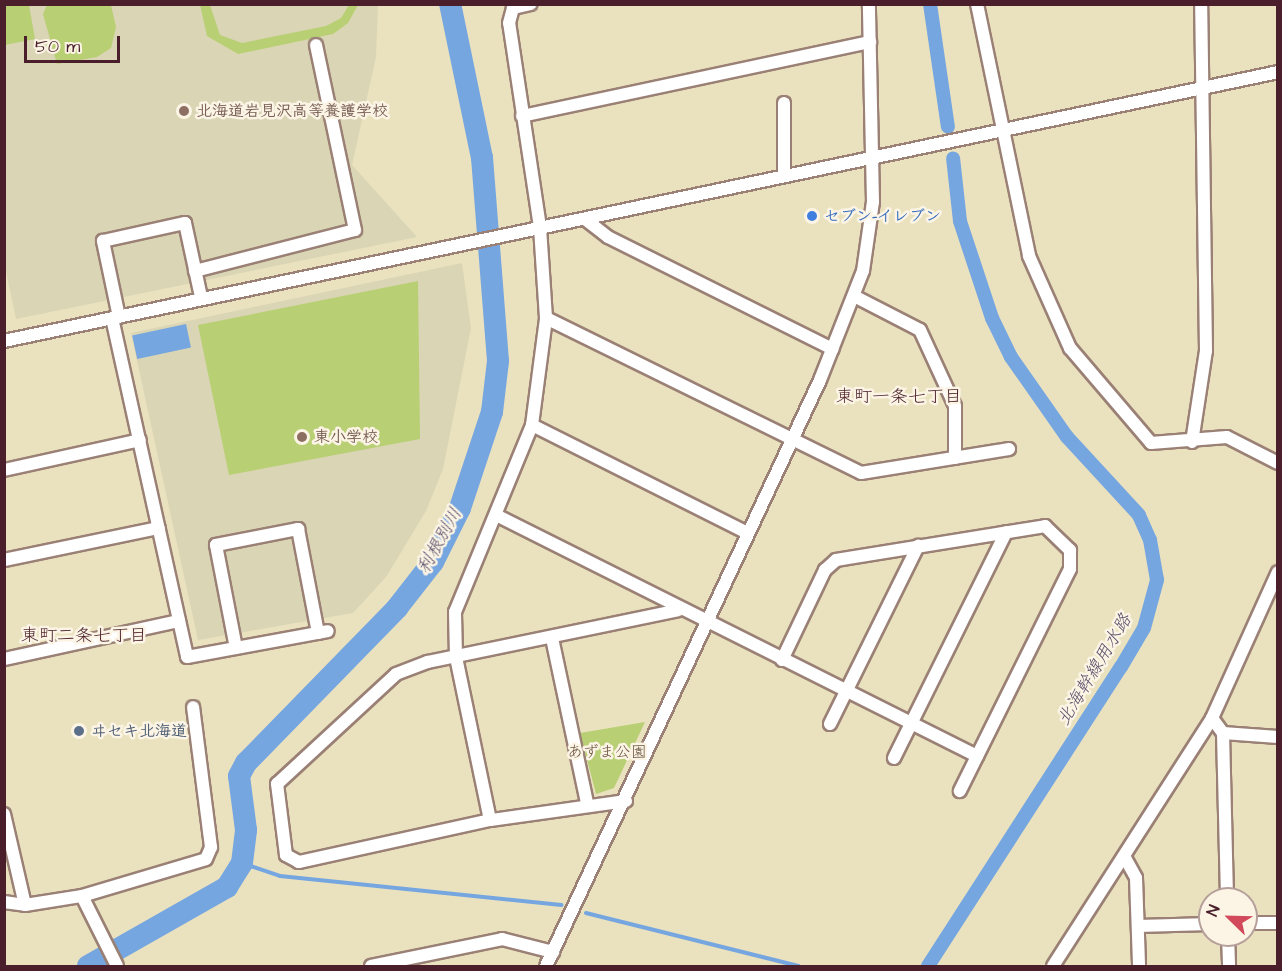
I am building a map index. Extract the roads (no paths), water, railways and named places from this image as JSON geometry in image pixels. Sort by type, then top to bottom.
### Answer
[{"type":"street","points":[[490,820],[456,657],[455,612],[498,516],[532,425],[546,318],[540,227],[509,23],[514,6],[531,4]]},
{"type":"street","points":[[546,966],[626,801],[704,621],[791,441],[833,349],[854,296],[870,244],[872,158],[869,4]]},
{"type":"street","points":[[976,4],[1006,130],[1029,256],[1070,348],[1151,443],[1192,442],[1227,437],[1278,463]]},
{"type":"street","points":[[1192,442],[1206,351],[1201,4]]},
{"type":"street","points":[[522,116],[870,42]]},
{"type":"street","points":[[195,271],[355,230],[316,45]]},
{"type":"street","points":[[4,341],[116,318],[201,297],[585,219],[1278,72]]},
{"type":"street","points":[[784,103],[784,176]]},
{"type":"street","points":[[585,219],[608,237],[833,349]]},
{"type":"street","points":[[201,297],[185,223],[103,241],[140,441],[187,657],[236,648],[323,632],[298,529],[216,545],[236,648]]},
{"type":"street","points":[[854,296],[907,318],[920,330],[955,406],[955,458]]},
{"type":"street","points":[[546,318],[791,441],[867,474],[1009,449]]},
{"type":"street","points":[[532,425],[746,532]]},
{"type":"street","points":[[4,470],[140,441]]},
{"type":"street","points":[[498,516],[678,610],[977,756]]},
{"type":"street","points":[[782,660],[825,570],[836,560],[1045,526],[1070,550],[1070,569],[960,790]]},
{"type":"street","points":[[4,560],[159,528]]},
{"type":"street","points":[[894,758],[1006,531]]},
{"type":"street","points":[[830,724],[918,546]]},
{"type":"street","points":[[1053,966],[1212,718],[1278,572]]},
{"type":"street","points":[[626,801],[587,803],[490,820],[298,862],[286,855],[277,784],[396,674],[456,657],[678,610]]},
{"type":"street","points":[[4,659],[179,621]]},
{"type":"street","points":[[552,638],[587,803]]},
{"type":"street","points":[[4,902],[25,905],[82,896],[206,859],[211,847],[193,707]]},
{"type":"street","points":[[1212,718],[1223,734],[1227,887]]},
{"type":"street","points":[[1223,734],[1278,737]]},
{"type":"street","points":[[4,814],[25,905]]},
{"type":"street","points":[[1124,856],[1136,878],[1139,966]]},
{"type":"street","points":[[82,896],[117,966]]},
{"type":"street","points":[[1258,923],[1278,922]]},
{"type":"street","points":[[1138,926],[1198,924]]},
{"type":"street","points":[[371,966],[502,939],[553,952]]},
{"type":"street","points":[[1228,947],[1229,966]]},
{"type":"water","points":[[186,324],[191,347],[137,359],[132,335]]},
{"type":"waterway","name":"利根別川","points":[[88,966],[227,887],[242,863],[246,830],[239,776],[246,763],[397,608],[433,562],[460,508],[492,412],[498,361],[482,158],[450,4]]},
{"type":"waterway","name":"北海幹線用水路","points":[[930,4],[948,127]]},
{"type":"waterway","name":"北海幹線用水路","points":[[928,966],[1121,667],[1144,628],[1157,580],[1150,540],[1139,515],[1067,437],[1011,357],[992,318],[960,221],[953,158]]},
{"type":"waterway","points":[[242,863],[280,876],[562,905]]},
{"type":"waterway","points":[[586,913],[798,966]]},
{"type":"place","name":"北海道岩見沢高等養護学校","points":[[184,111]]},
{"type":"place","name":"セブン-イレブン","points":[[812,216]]},
{"type":"place","name":"東小学校","points":[[302,437]]},
{"type":"place","name":"ヰセキ北海道","points":[[79,731]]},
{"type":"district","name":"東町一条七丁目","points":[[899,397]]},
{"type":"district","name":"東町二条七丁目","points":[[84,636]]},
{"type":"park label","name":"あずま公園","points":[[607,752]]}]
